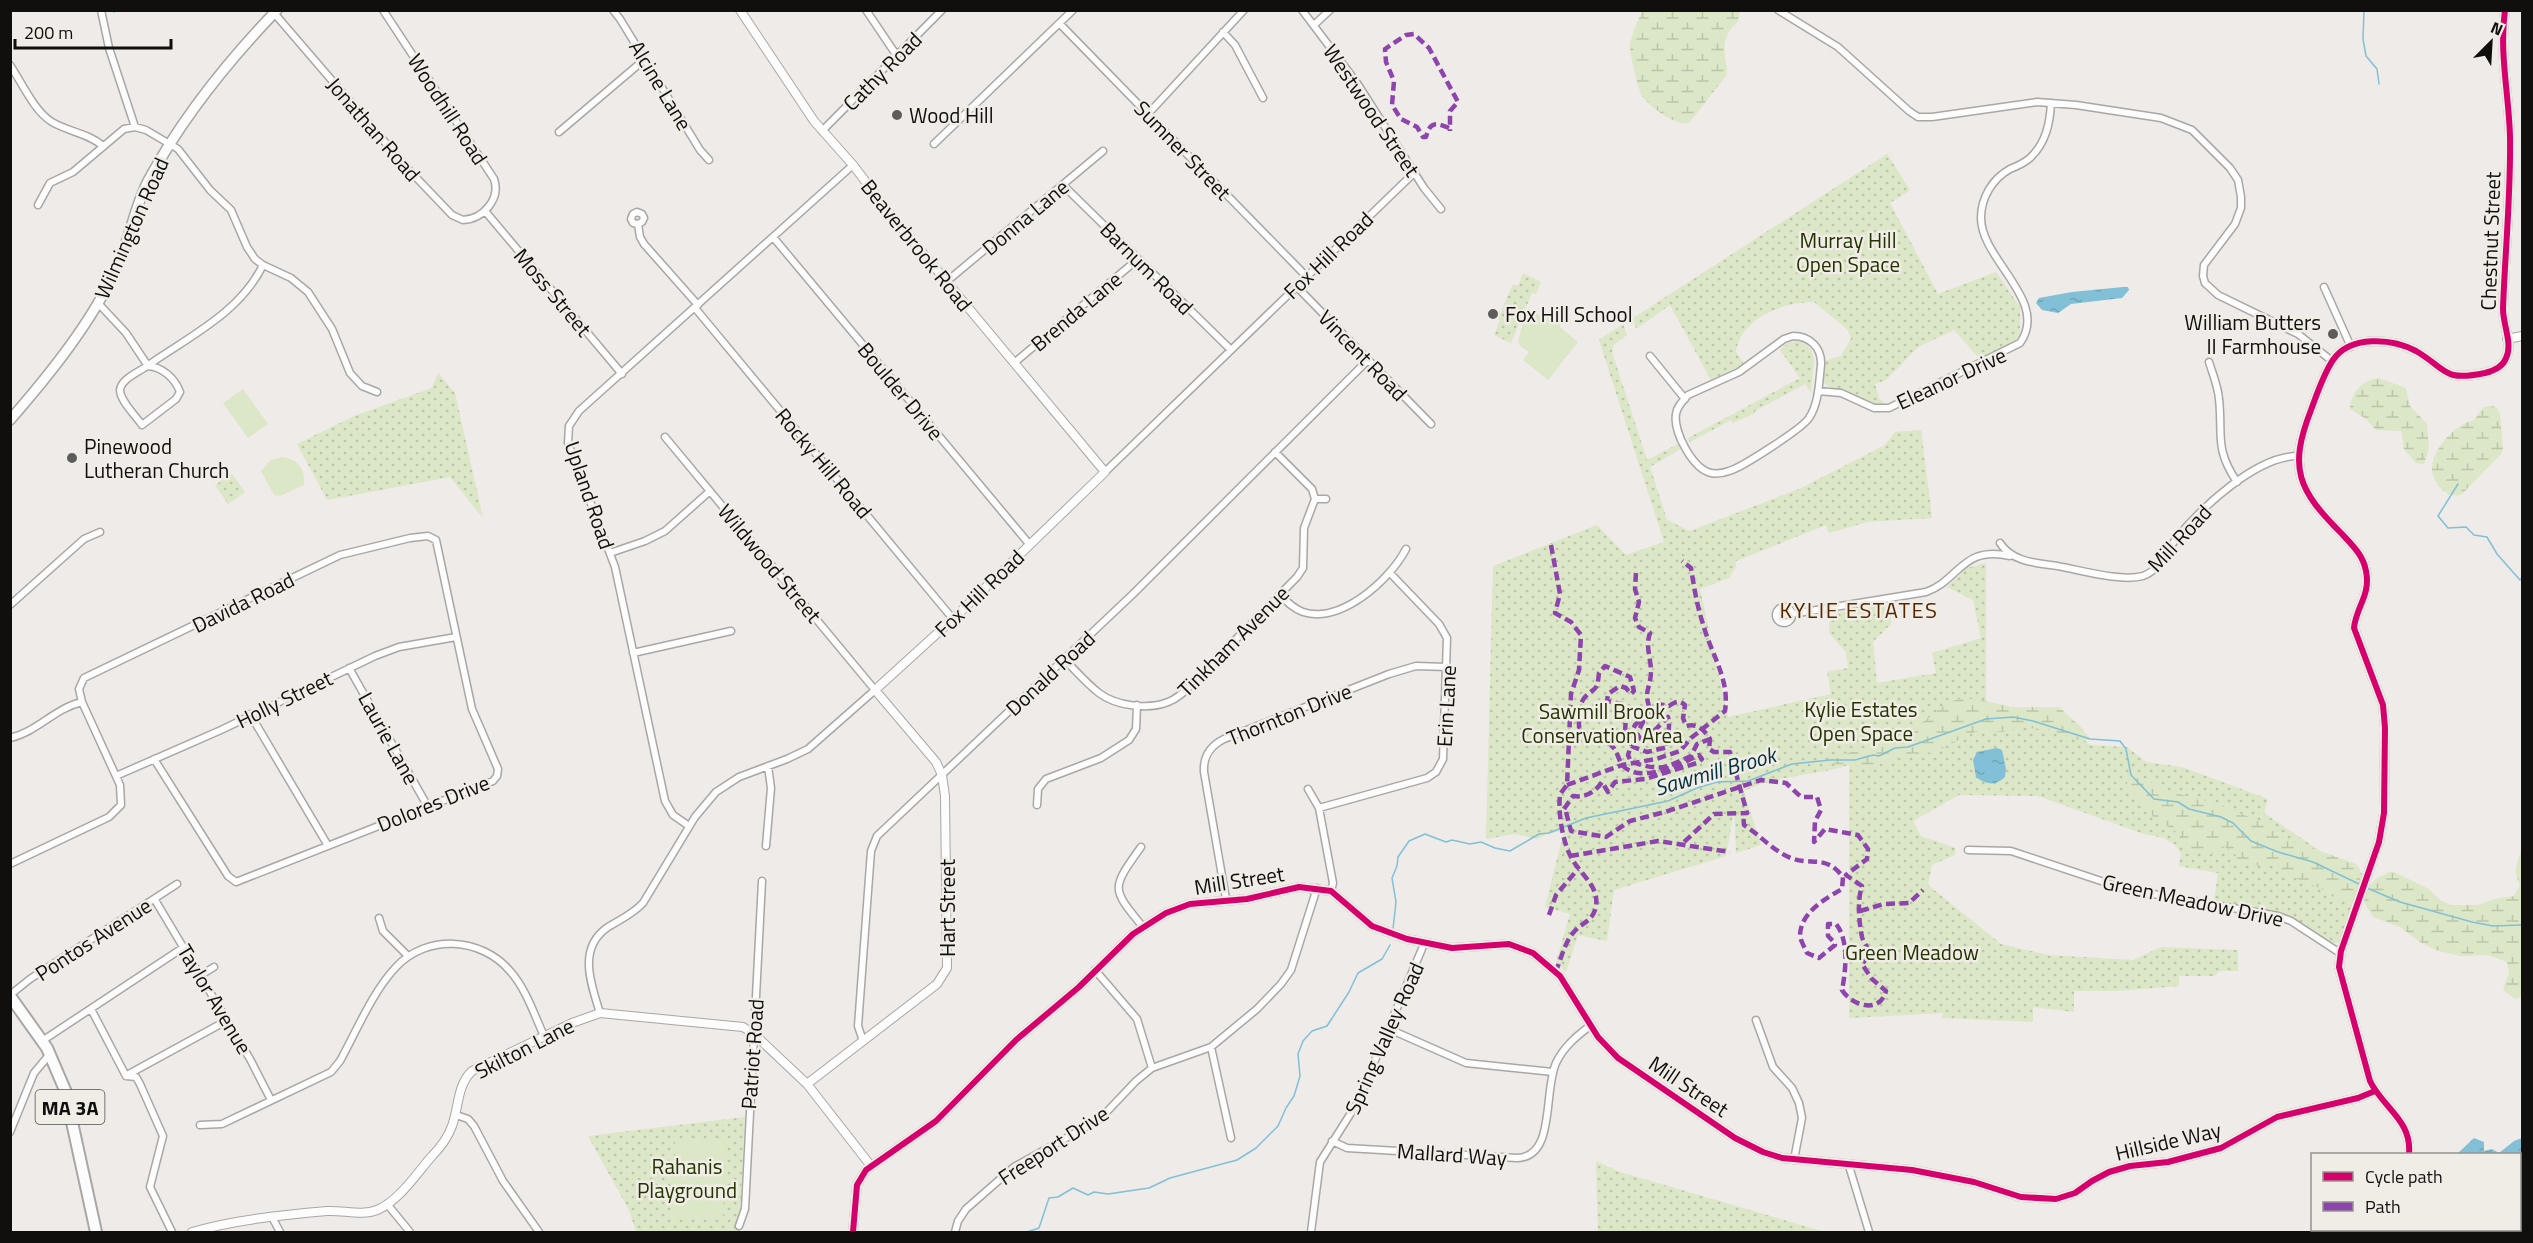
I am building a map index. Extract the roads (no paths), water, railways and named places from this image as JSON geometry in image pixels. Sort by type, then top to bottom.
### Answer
[{"type":"main road","name":"Wilmington Road","points":[[10,420],[73,340],[98,303],[122,257],[146,185],[170,144],[215,80],[276,12]]},
{"type":"main road","name":"MA 3A","points":[[10,996],[50,1054],[70,1106],[96,1233]]},
{"type":"street","points":[[101,10],[109,48],[135,127]]},
{"type":"street","name":"Woodhill Road","points":[[383,10],[494,179],[496,192],[485,211]]},
{"type":"street","name":"Alcine Lane","points":[[613,10],[622,21],[700,150],[709,160]]},
{"type":"street","name":"Beaverbrook Road","points":[[740,10],[822,131],[853,165],[946,282],[1105,472]]},
{"type":"street","points":[[866,10],[897,56]]},
{"type":"street","name":"Cathy Road","points":[[822,131],[942,10]]},
{"type":"street","points":[[934,144],[1073,10]]},
{"type":"street","points":[[1148,114],[1244,10]]},
{"type":"street","name":"Westwood Street","points":[[1302,10],[1357,83],[1441,209]]},
{"type":"street","points":[[1314,25],[1330,10]]},
{"type":"street","points":[[1779,10],[1838,47],[1918,117],[1951,115],[2027,102],[2051,103],[2169,120],[2192,130],[2234,173],[2240,185],[2241,202],[2233,229],[2204,265],[2205,283],[2218,296],[2298,334],[2332,361],[2307,421],[2298,456],[2302,483],[2306,492],[2358,550],[2364,562],[2367,590],[2355,622],[2355,631],[2377,683],[2385,717],[2381,832],[2340,953],[2340,972],[2364,1065],[2375,1091],[2403,1123],[2409,1153]]},
{"type":"street","name":"Chestnut Street","points":[[2332,361],[2351,347],[2374,341],[2399,343],[2420,354],[2444,373],[2465,376],[2489,372],[2502,365],[2508,355],[2503,312],[2510,140],[2503,59],[2505,10]]},
{"type":"street","name":"Jonathan Road","points":[[276,12],[401,162],[452,215],[468,220],[485,211]]},
{"type":"street","name":"Sumner Street","points":[[1060,24],[1306,276]]},
{"type":"street","points":[[1223,32],[1233,41],[1263,98]]},
{"type":"street","points":[[559,132],[645,59]]},
{"type":"street","points":[[10,65],[48,118],[88,135],[103,146]]},
{"type":"street","name":"Eleanor Drive","points":[[1818,391],[1841,393],[1874,408],[1889,408],[2020,344],[2026,332],[2026,307],[1985,240],[1982,229],[1982,211],[1986,194],[1996,180],[2028,160],[2038,148],[2049,126],[2051,103]]},
{"type":"street","points":[[38,205],[50,183],[73,172],[124,129],[135,127],[146,130],[180,152],[210,190],[231,210],[249,250],[263,265],[291,278],[308,292],[332,328],[350,373],[363,386],[377,392]]},
{"type":"street","name":"Donna Lane","points":[[946,282],[1103,151]]},
{"type":"street","name":"Upland Road","points":[[689,826],[675,817],[666,804],[610,553],[570,447],[568,434],[576,415],[853,165]]},
{"type":"street","name":"Fox Hill Road","points":[[600,1013],[590,973],[588,958],[591,946],[603,931],[630,915],[644,903],[705,803],[724,785],[808,749],[875,690],[953,619],[1415,172]]},
{"type":"street","name":"Barnum Road","points":[[1063,185],[1230,350]]},
{"type":"street","name":"Moss Street","points":[[485,211],[622,374]]},
{"type":"street","name":"Rocky Hill Road","points":[[638,224],[639,235],[644,244],[953,619]]},
{"type":"street","name":"Boulder Drive","points":[[773,237],[1030,545]]},
{"type":"street","name":"Brenda Lane","points":[[1014,363],[1138,259]]},
{"type":"street","points":[[98,303],[126,333],[148,366],[157,367],[167,373],[180,392],[176,399],[142,425],[122,396],[120,390],[124,381],[148,366],[222,316],[258,276],[263,265]]},
{"type":"street","name":"Vincent Road","points":[[1296,286],[1431,424]]},
{"type":"street","points":[[2324,287],[2351,347]]},
{"type":"street","points":[[1793,336],[1808,339],[1818,349],[1821,359],[1818,391],[1812,412],[1801,426],[1731,471],[1710,473],[1692,460],[1685,449],[1675,416],[1684,399],[1688,395],[1739,372],[1784,339],[1793,336]]},
{"type":"street","points":[[2507,339],[2523,336]]},
{"type":"street","points":[[1650,356],[1684,399]]},
{"type":"street","name":"Donald Road","points":[[863,1041],[858,1028],[872,845],[879,834],[1065,660],[1368,360]]},
{"type":"street","points":[[2209,363],[2219,398],[2220,444],[2226,462],[2237,482]]},
{"type":"street","name":"Wildwood Street","points":[[665,437],[875,690]]},
{"type":"street","points":[[1275,452],[1312,489],[1315,499],[1326,499]]},
{"type":"street","name":"Mill Road","points":[[1792,614],[1926,592],[1937,587],[1961,565],[1974,558],[1995,554],[2118,577],[2142,576],[2154,570],[2184,529],[2237,482],[2265,463],[2283,457],[2298,456]]},
{"type":"street","points":[[610,553],[645,541],[665,531],[710,491]]},
{"type":"street","name":"Tinkham Avenue","points":[[1065,660],[1100,694],[1114,702],[1158,705],[1176,698],[1280,595],[1302,570],[1303,531],[1315,499]]},
{"type":"street","points":[[10,604],[84,539],[100,532]]},
{"type":"street","name":"Dolores Drive","points":[[154,759],[228,876],[235,881],[243,880],[327,844],[490,784],[497,778],[498,766],[472,709],[437,542],[432,537]]},
{"type":"street","name":"Davida Road","points":[[82,702],[79,689],[85,677],[320,564],[362,548],[410,538],[432,537]]},
{"type":"street","points":[[2000,543],[2013,557]]},
{"type":"street","points":[[1280,595],[1298,609],[1322,613],[1363,598],[1390,573],[1406,549]]},
{"type":"street","name":"Erin Lane","points":[[1319,808],[1423,780],[1436,772],[1442,763],[1448,645],[1443,629],[1390,573]]},
{"type":"street","points":[[633,653],[731,631]]},
{"type":"street","name":"Holly Street","points":[[116,776],[399,647],[456,637]]},
{"type":"street","name":"Thornton Drive","points":[[1226,899],[1204,772],[1205,760],[1210,750],[1224,739],[1389,674],[1416,666],[1447,667]]},
{"type":"street","name":"Laurie Lane","points":[[349,668],[428,807]]},
{"type":"street","name":"Hart Street","points":[[807,1084],[937,984],[946,971],[945,796],[942,775],[934,760],[875,690]]},
{"type":"street","points":[[10,738],[26,732],[68,706],[82,702],[116,776],[123,800],[115,814],[10,864]]},
{"type":"street","points":[[1037,805],[1038,789],[1046,779],[1101,758],[1129,740],[1136,726],[1137,705]]},
{"type":"street","points":[[250,714],[327,844]]},
{"type":"street","points":[[766,846],[771,796],[768,766]]},
{"type":"street","points":[[1308,789],[1319,808],[1333,884],[1331,891]]},
{"type":"street","points":[[1142,847],[1121,878],[1118,892],[1121,901],[1143,927]]},
{"type":"street","name":"Green Meadow Drive","points":[[1968,850],[2011,851],[2132,891],[2278,916],[2291,921],[2340,953]]},
{"type":"street","name":"Patriot Road","points":[[739,1226],[745,1209],[762,881]]},
{"type":"street","name":"Pontos Avenue","points":[[10,996],[30,979],[177,884]]},
{"type":"street","name":"Mill Street","points":[[853,1233],[858,1182],[871,1166],[936,1121],[1016,1040],[1079,987],[1143,927],[1166,913],[1190,904],[1226,899],[1247,899],[1299,887],[1331,891],[1372,926],[1424,944],[1459,948],[1505,944],[1533,953],[1560,976],[1606,1047],[1618,1058],[1736,1138],[1769,1155],[1794,1160],[1860,1166]]},
{"type":"street","name":"Freeport Drive","points":[[955,1233],[963,1212],[1007,1172],[1100,1119],[1140,1077],[1152,1068],[1211,1047],[1257,1009],[1287,977],[1295,960],[1317,888]]},
{"type":"street","name":"Taylor Avenue","points":[[155,900],[250,1059],[271,1100]]},
{"type":"street","points":[[379,918],[383,931],[408,956]]},
{"type":"street","points":[[200,1125],[221,1124],[321,1078],[333,1070],[389,976],[408,956],[428,946],[450,943],[472,946],[493,956],[515,977],[544,1036]]},
{"type":"street","name":"Spring Valley Road","points":[[1311,1233],[1319,1166],[1332,1141],[1356,1105],[1424,944]]},
{"type":"street","points":[[42,1041],[184,947]]},
{"type":"street","points":[[201,975],[214,967]]},
{"type":"street","points":[[1095,970],[1137,1019],[1152,1068]]},
{"type":"street","points":[[91,1009],[126,1076]]},
{"type":"street","name":"Skilton Lane","points":[[387,1204],[439,1148],[456,1115],[463,1083],[472,1071],[544,1036],[600,1013],[740,1027],[754,1034],[807,1084],[871,1166]]},
{"type":"street","points":[[1756,1020],[1773,1067],[1792,1088],[1799,1103],[1802,1118],[1794,1160]]},
{"type":"street","points":[[126,1076],[226,1021]]},
{"type":"street","name":"Mallard Way","points":[[1332,1141],[1347,1148],[1525,1157],[1534,1153],[1542,1143],[1553,1072],[1566,1048],[1591,1025]]},
{"type":"street","points":[[1389,1029],[1466,1063],[1553,1072]]},
{"type":"street","points":[[1211,1047],[1231,1138]]},
{"type":"street","points":[[10,1132],[34,1073],[50,1054]]},
{"type":"street","points":[[126,1076],[136,1077],[163,1136],[150,1187],[168,1229],[172,1233]]},
{"type":"street","name":"Hillside Way","points":[[1860,1166],[1912,1170],[1954,1177],[2027,1198],[2060,1199],[2078,1192],[2109,1172],[2168,1162],[2221,1148],[2277,1117],[2358,1098],[2375,1091]]},
{"type":"street","points":[[456,1115],[473,1124],[502,1181],[539,1233]]},
{"type":"street","points":[[1849,1166],[1869,1233]]},
{"type":"street","points":[[192,1233],[230,1223],[272,1216],[335,1211],[367,1212],[387,1204],[410,1233]]},
{"type":"street","points":[[272,1216],[280,1233]]},
{"type":"water","points":[[2128,287],[2129,290],[2122,298],[2071,304],[2058,313],[2042,310],[2036,303],[2039,298],[2072,292]]},
{"type":"water","points":[[1997,748],[2002,750],[2006,769],[2005,777],[1995,783],[1983,782],[1976,777],[1973,760],[1977,752]]},
{"type":"water","points":[[2474,1138],[2484,1142],[2484,1151],[2492,1149],[2499,1153],[2458,1153]]},
{"type":"water","points":[[2522,1138],[2522,1173],[2521,1153],[2499,1153],[2514,1141]]},
{"type":"waterway","points":[[2364,10],[2363,39],[2366,56],[2377,69],[2379,84]]},
{"type":"waterway","points":[[2458,484],[2438,516],[2448,528],[2466,527],[2474,535],[2487,537],[2497,554],[2520,580],[2522,578]]},
{"type":"waterway","name":"Sawmill Brook","points":[[1393,929],[1396,902],[1392,878],[1398,857],[1409,841],[1425,834],[1446,842],[1452,840],[1470,844],[1481,842],[1510,851],[1539,834],[1549,833],[1586,818],[1668,801],[1717,782],[1748,781],[1792,764],[1879,756],[1895,748],[1908,747],[1986,719],[2013,717],[2090,739],[2120,741],[2126,749],[2131,775],[2154,799],[2178,802],[2189,809],[2221,817],[2233,823],[2251,841],[2313,862],[2359,884]]},
{"type":"waterway","name":"Sawmill Brook","points":[[2367,888],[2400,902],[2472,922],[2493,926],[2522,925]]},
{"type":"waterway","name":"Sawmill Brook","points":[[1027,1232],[1039,1228],[1049,1198],[1058,1197],[1073,1188],[1088,1195],[1094,1192],[1108,1194],[1149,1188],[1170,1178],[1237,1160],[1256,1148],[1278,1126],[1294,1096],[1300,1076],[1298,1054],[1303,1041],[1312,1031],[1327,1026],[1349,992],[1358,973],[1382,959],[1390,945]]},
{"type":"place","name":"Wood Hill","points":[[897,115]]},
{"type":"place","name":"Fox Hill School","points":[[1493,314]]},
{"type":"place","name":"William Butters II Farmhouse","points":[[2333,334]]},
{"type":"place","name":"Pinewood Lutheran Church","points":[[72,458]]},
{"type":"district","name":"KYLIE ESTATES","points":[[1859,610]]},
{"type":"park label","name":"Murray Hill Open Space","points":[[1848,252]]},
{"type":"park label","name":"Kylie Estates Open Space","points":[[1861,721]]},
{"type":"park label","name":"Sawmill Brook Conservation Area","points":[[1602,723]]},
{"type":"park label","name":"Green Meadow","points":[[1912,952]]},
{"type":"park label","name":"Rahanis Playground","points":[[687,1178]]}]
